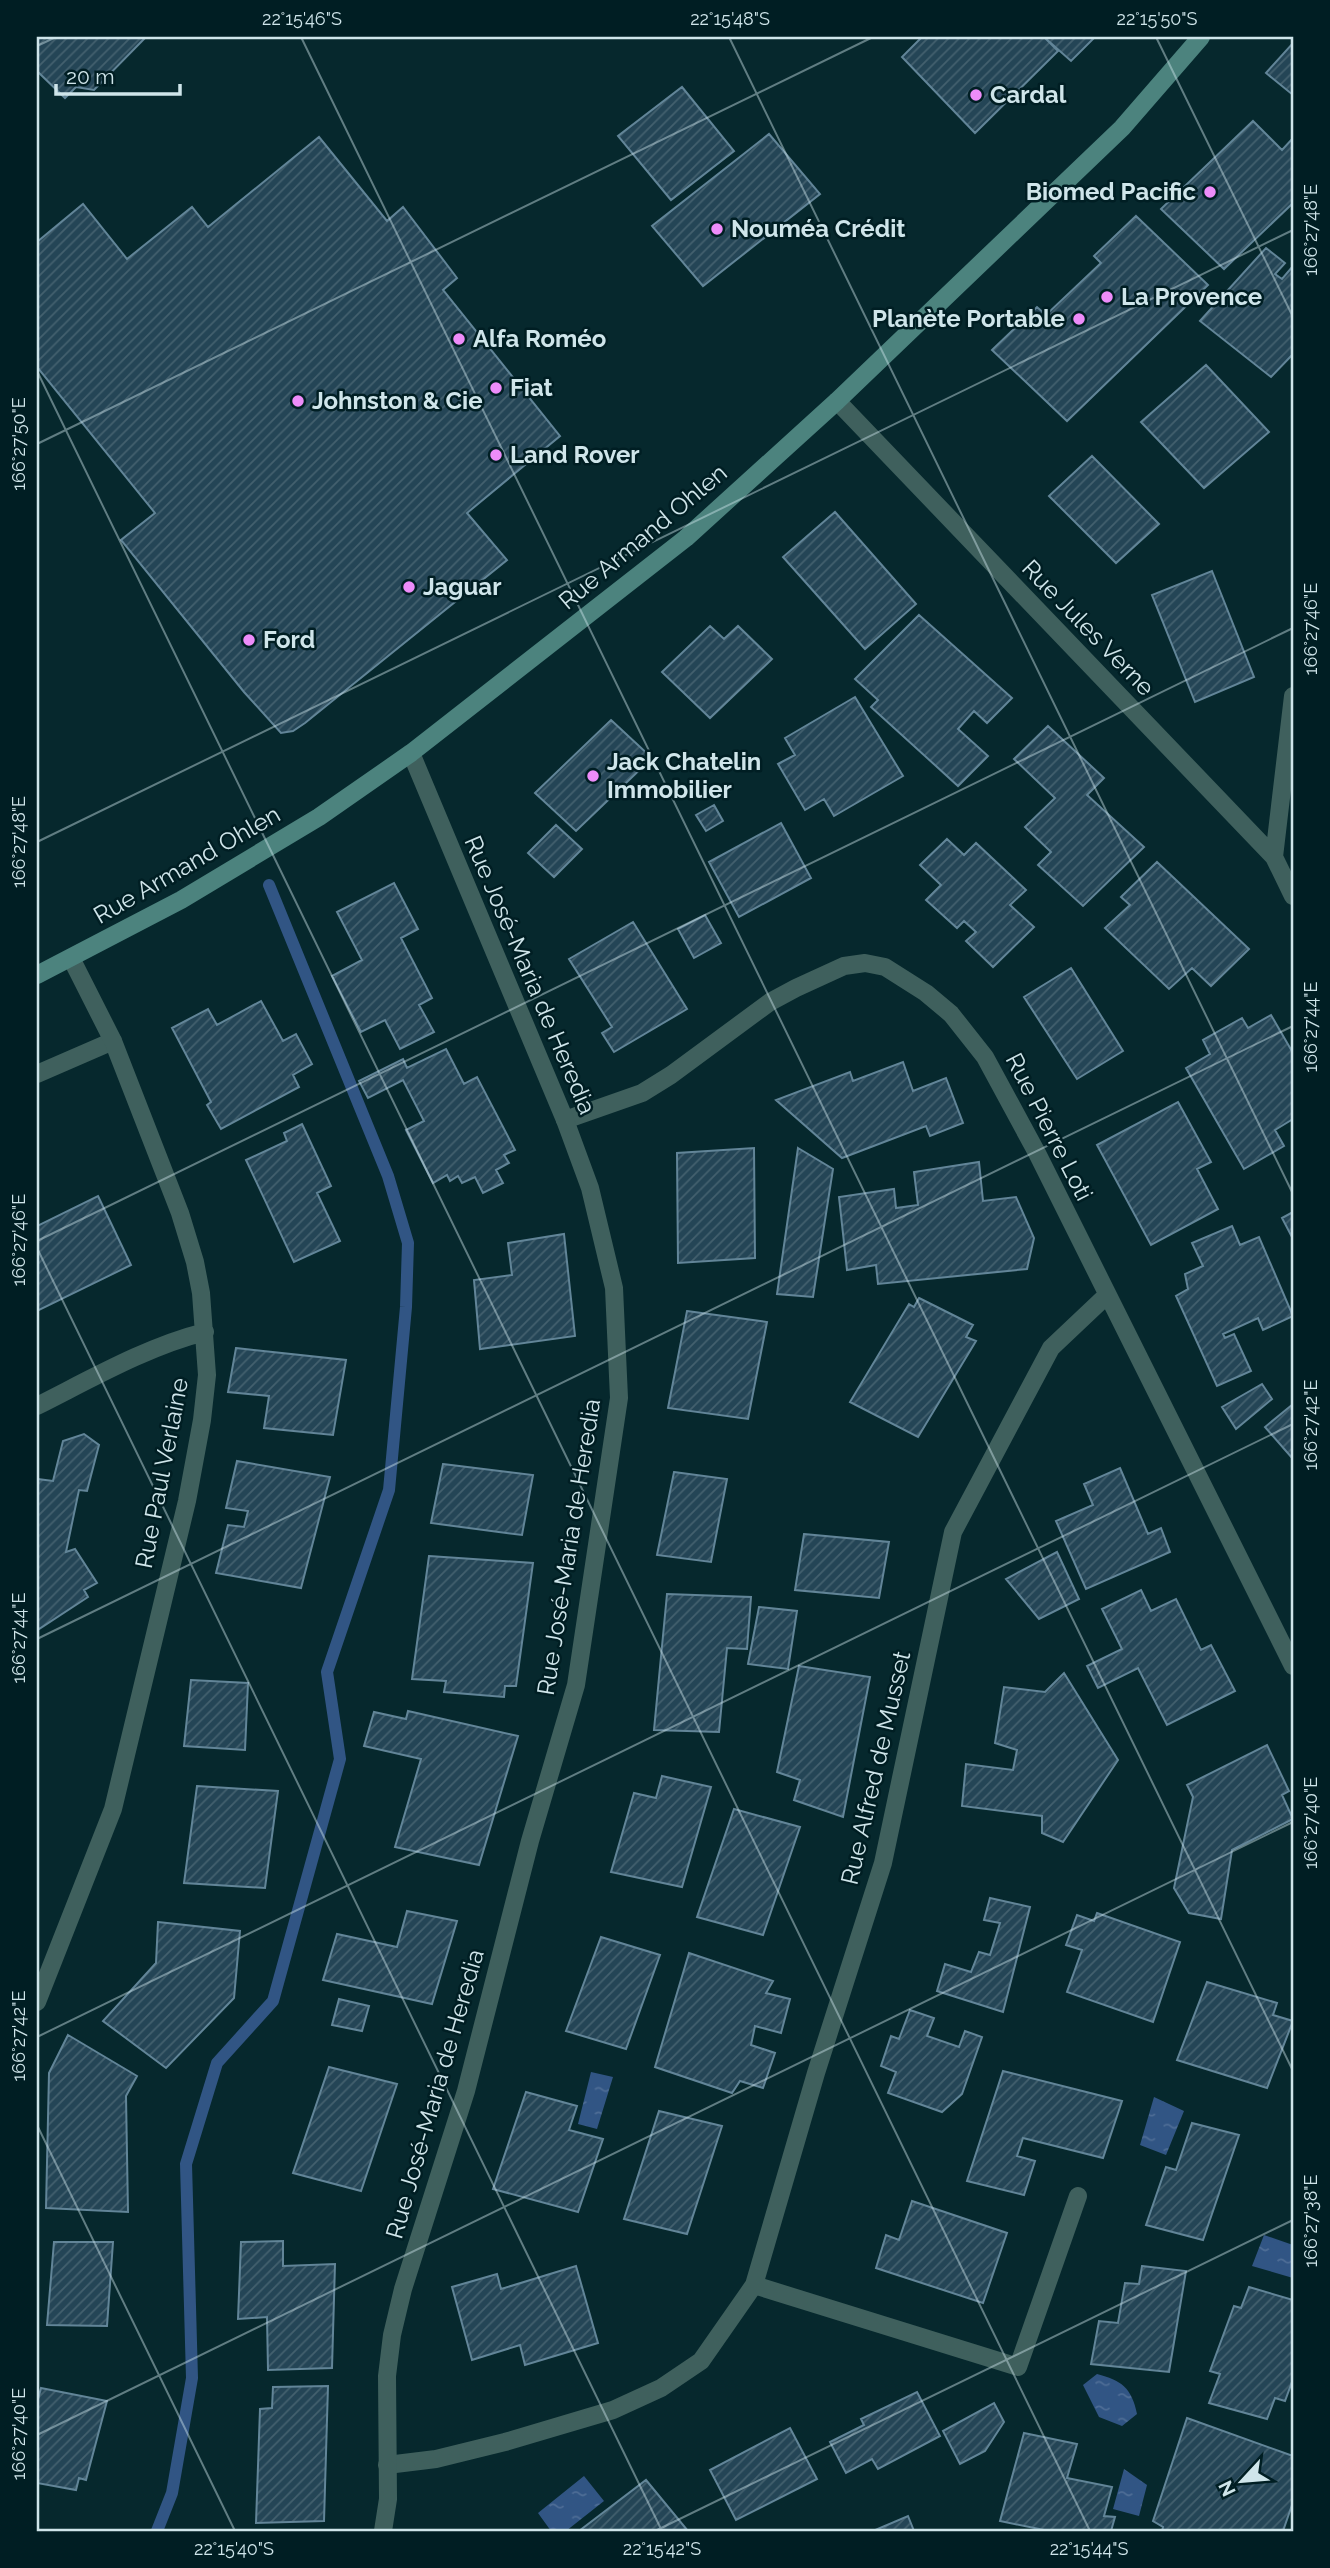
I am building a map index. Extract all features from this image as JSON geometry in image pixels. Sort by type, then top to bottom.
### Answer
[{"type":"main road","name":"Rue Armand Ohlen","points":[[37,975],[180,900],[318,817],[411,752],[686,538],[837,401],[1122,128],[1201,37]]},
{"type":"street","name":"Rue Jules Verne","points":[[837,401],[1274,858],[1293,896]]},
{"type":"street","points":[[1274,858],[1293,696]]},
{"type":"street","name":"Rue José-Maria de Heredia","points":[[383,2531],[388,2499],[387,2376],[392,2336],[403,2289],[466,2091],[530,1841],[576,1685],[619,1398],[614,1289],[590,1188],[565,1120],[411,752]]},
{"type":"street","name":"Rue Paul Verlaine","points":[[37,2002],[113,1809],[187,1501],[207,1375],[205,1332],[195,1262],[180,1213],[113,1041],[71,958]]},
{"type":"street","name":"Rue Pierre Loti","points":[[565,1120],[642,1093],[671,1075],[770,1002],[844,966],[865,963],[885,967],[916,985],[951,1014],[985,1057],[1037,1153],[1106,1296],[1293,1666]]},
{"type":"street","points":[[37,1074],[113,1041]]},
{"type":"street","name":"Rue Alfred de Musset","points":[[387,2465],[436,2459],[505,2442],[613,2410],[660,2388],[701,2361],[754,2285],[816,2073],[883,1863],[953,1532],[1051,1348],[1106,1296]]},
{"type":"street","points":[[37,1406],[113,1368],[188,1336],[205,1332]]},
{"type":"street","points":[[754,2285],[1018,2367],[1078,2196]]},
{"type":"water","points":[[591,2072],[613,2077],[597,2129],[578,2124]]},
{"type":"water","points":[[1154,2097],[1184,2111],[1166,2155],[1140,2145]]},
{"type":"water","points":[[1264,2235],[1293,2245],[1293,2278],[1252,2266]]},
{"type":"water","points":[[1097,2374],[1119,2382],[1132,2398],[1137,2414],[1122,2426],[1099,2417],[1083,2385]]},
{"type":"water","points":[[1124,2469],[1147,2485],[1139,2516],[1113,2509]]},
{"type":"water","points":[[584,2476],[604,2501],[566,2531],[551,2531],[538,2513]]},
{"type":"building","points":[[37,37],[146,37],[94,90],[76,87],[65,98],[37,71]]},
{"type":"building","name":"Cardal","points":[[922,37],[1044,37],[1058,51],[975,133],[902,57]]},
{"type":"building","points":[[1044,37],[1095,37],[1071,61]]},
{"type":"building","points":[[1293,43],[1293,95],[1266,73]]},
{"type":"building","points":[[682,87],[734,151],[671,200],[618,136]]},
{"type":"building","points":[[1253,121],[1282,150],[1293,138],[1293,203],[1224,269],[1161,209]]},
{"type":"building","points":[[769,134],[820,194],[703,286],[652,226]]},
{"type":"building","name":"Johnston & Cie","points":[[319,137],[387,221],[403,207],[457,278],[443,290],[560,436],[467,513],[507,560],[305,723],[293,731],[281,733],[244,692],[121,540],[155,513],[37,367],[37,242],[83,204],[127,259],[192,207],[208,227]]},
{"type":"building","points":[[1136,216],[1208,285],[1067,421],[992,350],[1037,307],[1046,315],[1101,263],[1094,256]]},
{"type":"building","points":[[1266,248],[1285,263],[1275,274],[1282,279],[1293,266],[1293,354],[1271,377],[1200,321]]},
{"type":"building","points":[[1206,365],[1269,432],[1204,488],[1141,422]]},
{"type":"building","points":[[1092,456],[1159,524],[1116,563],[1049,496]]},
{"type":"building","points":[[835,512],[916,604],[865,649],[783,557]]},
{"type":"building","points":[[1212,571],[1254,677],[1195,702],[1152,595]]},
{"type":"building","points":[[919,615],[1012,698],[987,723],[974,711],[958,729],[988,756],[958,786],[871,707],[878,700],[855,679]]},
{"type":"building","points":[[710,626],[724,639],[738,626],[772,659],[710,718],[662,672]]},
{"type":"building","points":[[855,697],[903,776],[834,816],[824,799],[805,810],[778,764],[795,755],[785,738]]},
{"type":"building","name":"Jack Chatelin Immobilier","points":[[611,720],[652,758],[576,831],[535,793]]},
{"type":"building","points":[[1048,726],[1104,778],[1087,795],[1144,847],[1083,906],[1038,865],[1051,852],[1025,827],[1055,798],[1014,759]]},
{"type":"building","points":[[714,805],[723,821],[706,831],[696,815]]},
{"type":"building","points":[[781,823],[811,878],[739,917],[709,862]]},
{"type":"building","name":"Jack Chatelin Immobilier","points":[[556,825],[582,849],[554,877],[528,853]]},
{"type":"building","points":[[947,839],[964,855],[976,843],[1026,890],[1010,905],[1034,927],[993,967],[966,941],[976,932],[964,921],[957,928],[926,900],[941,885],[920,865]]},
{"type":"building","points":[[1157,862],[1249,949],[1211,986],[1192,968],[1169,989],[1105,928],[1130,905],[1121,897]]},
{"type":"building","points":[[394,883],[418,929],[401,938],[432,998],[419,1005],[434,1032],[400,1049],[385,1020],[361,1032],[332,976],[362,960],[337,912]]},
{"type":"building","points":[[705,915],[721,943],[694,958],[678,929]]},
{"type":"building","points":[[633,922],[687,1009],[614,1052],[602,1033],[612,1027],[569,959]]},
{"type":"building","points":[[1071,968],[1123,1051],[1077,1079],[1024,997]]},
{"type":"building","points":[[261,1001],[283,1041],[296,1034],[312,1064],[293,1075],[299,1087],[221,1129],[207,1105],[211,1102],[172,1028],[208,1009],[217,1025]]},
{"type":"building","points":[[1271,1015],[1293,1053],[1293,1119],[1275,1130],[1284,1146],[1244,1169],[1186,1068],[1210,1054],[1203,1040],[1242,1018],[1248,1028]]},
{"type":"building","points":[[446,1049],[464,1084],[477,1077],[515,1150],[504,1155],[509,1163],[496,1170],[503,1183],[483,1193],[475,1177],[462,1183],[458,1176],[450,1181],[447,1175],[433,1183],[406,1130],[424,1121],[403,1080],[368,1098],[359,1081],[403,1059],[407,1068]]},
{"type":"building","points":[[903,1062],[913,1091],[946,1078],[963,1123],[930,1136],[926,1126],[842,1158],[776,1100],[850,1072],[853,1081]]},
{"type":"building","points":[[1178,1102],[1211,1162],[1197,1169],[1218,1209],[1151,1245],[1097,1145]]},
{"type":"building","points":[[302,1124],[331,1186],[317,1193],[340,1241],[294,1262],[246,1160],[287,1141],[284,1133]]},
{"type":"building","points":[[754,1148],[755,1258],[678,1263],[677,1153]]},
{"type":"building","points":[[798,1148],[833,1169],[813,1297],[777,1294]]},
{"type":"building","points":[[979,1162],[983,1201],[1016,1197],[1034,1238],[1027,1269],[878,1284],[876,1265],[847,1270],[839,1197],[894,1189],[896,1208],[918,1205],[914,1172]]},
{"type":"building","points":[[98,1196],[131,1265],[37,1311],[37,1226]]},
{"type":"building","points":[[1293,1212],[1293,1239],[1282,1218]]},
{"type":"building","points":[[1232,1226],[1240,1245],[1259,1237],[1293,1316],[1263,1330],[1258,1318],[1223,1334],[1225,1338],[1234,1334],[1251,1371],[1217,1386],[1176,1296],[1188,1289],[1185,1274],[1203,1266],[1192,1243]]},
{"type":"building","points":[[564,1234],[575,1336],[480,1349],[474,1280],[512,1275],[508,1243]]},
{"type":"building","points":[[919,1298],[973,1325],[966,1337],[976,1341],[918,1437],[850,1402],[909,1304],[914,1307]]},
{"type":"building","points":[[687,1311],[767,1322],[748,1419],[668,1408]]},
{"type":"building","points":[[236,1348],[346,1360],[333,1435],[264,1428],[269,1396],[228,1392]]},
{"type":"building","points":[[1262,1384],[1272,1399],[1236,1429],[1222,1407]]},
{"type":"building","points":[[1293,1404],[1293,1459],[1265,1427]]},
{"type":"building","points":[[84,1434],[99,1445],[87,1491],[79,1490],[66,1552],[75,1549],[97,1583],[84,1590],[88,1597],[39,1629],[37,1479],[53,1481],[63,1441]]},
{"type":"building","points":[[237,1461],[330,1477],[301,1588],[216,1573],[228,1525],[244,1527],[248,1511],[226,1508]]},
{"type":"building","points":[[443,1464],[533,1475],[522,1535],[431,1523]]},
{"type":"building","points":[[1120,1468],[1148,1534],[1161,1528],[1170,1552],[1086,1589],[1056,1521],[1093,1505],[1084,1484]]},
{"type":"building","points":[[674,1472],[727,1479],[711,1562],[657,1555]]},
{"type":"building","points":[[804,1534],[889,1542],[879,1598],[795,1590]]},
{"type":"building","points":[[1057,1552],[1079,1599],[1039,1619],[1006,1579]]},
{"type":"building","points":[[429,1556],[533,1563],[516,1686],[505,1686],[504,1697],[444,1692],[446,1681],[412,1679]]},
{"type":"building","points":[[1141,1590],[1151,1611],[1176,1599],[1201,1650],[1211,1645],[1235,1691],[1167,1725],[1138,1668],[1098,1688],[1087,1666],[1122,1649],[1102,1609]]},
{"type":"building","points":[[667,1594],[751,1597],[747,1649],[727,1648],[719,1732],[654,1730]]},
{"type":"building","points":[[759,1607],[797,1611],[788,1669],[748,1664]]},
{"type":"building","points":[[799,1666],[870,1677],[843,1817],[794,1800],[800,1780],[777,1772]]},
{"type":"building","points":[[1064,1673],[1118,1760],[1063,1842],[1042,1833],[1042,1816],[962,1806],[966,1764],[1013,1770],[1017,1750],[995,1743],[1004,1687],[1045,1692]]},
{"type":"building","points":[[191,1680],[248,1683],[245,1750],[184,1746]]},
{"type":"building","points":[[408,1711],[518,1736],[479,1865],[395,1847],[421,1759],[364,1746],[374,1712],[406,1719]]},
{"type":"building","points":[[1267,1745],[1289,1791],[1282,1795],[1293,1819],[1232,1850],[1221,1919],[1189,1913],[1174,1888],[1193,1797],[1187,1785]]},
{"type":"building","points":[[662,1776],[711,1787],[682,1887],[611,1872],[634,1793],[656,1798]]},
{"type":"building","points":[[197,1786],[278,1791],[265,1888],[184,1883]]},
{"type":"building","points":[[734,1809],[800,1827],[763,1935],[697,1917]]},
{"type":"building","points":[[990,1898],[1030,1907],[1003,2012],[937,1991],[945,1964],[971,1972],[979,1952],[990,1955],[1000,1923],[984,1920]]},
{"type":"building","points":[[407,1911],[457,1921],[432,2004],[323,1980],[337,1934],[397,1947]]},
{"type":"building","points":[[1097,1913],[1180,1942],[1153,2022],[1067,1992],[1082,1950],[1066,1945],[1077,1915],[1094,1921]]},
{"type":"building","points":[[158,1922],[240,1931],[234,1998],[166,2068],[103,2021],[156,1963]]},
{"type":"building","points":[[601,1937],[660,1955],[626,2049],[566,2031]]},
{"type":"building","points":[[689,1953],[773,1981],[766,1993],[790,1999],[781,2033],[755,2026],[751,2045],[775,2053],[763,2088],[740,2081],[732,2093],[655,2067]]},
{"type":"building","points":[[1207,1982],[1277,2003],[1273,2015],[1293,2021],[1267,2088],[1177,2060]]},
{"type":"building","points":[[339,1999],[369,2006],[362,2031],[332,2025]]},
{"type":"building","points":[[910,2010],[934,2018],[927,2036],[959,2047],[965,2031],[982,2037],[962,2094],[942,2112],[888,2093],[896,2072],[881,2066],[891,2036],[899,2039]]},
{"type":"building","points":[[68,2035],[137,2076],[126,2096],[128,2212],[46,2208],[49,2073]]},
{"type":"building","points":[[329,2067],[397,2084],[361,2191],[293,2173]]},
{"type":"building","points":[[1003,2071],[1122,2101],[1103,2158],[1023,2138],[1017,2156],[1035,2161],[1024,2195],[967,2181]]},
{"type":"building","points":[[526,2092],[577,2106],[569,2130],[603,2139],[578,2212],[493,2189]]},
{"type":"building","points":[[659,2111],[722,2126],[687,2234],[624,2219]]},
{"type":"building","points":[[1192,2123],[1239,2135],[1203,2240],[1146,2225],[1166,2167],[1176,2170]]},
{"type":"building","points":[[912,2201],[1007,2233],[983,2303],[876,2268],[886,2235],[899,2240]]},
{"type":"building","points":[[283,2241],[283,2266],[335,2264],[332,2368],[268,2370],[267,2317],[238,2319],[241,2242]]},
{"type":"building","points":[[54,2242],[113,2242],[107,2326],[47,2325]]},
{"type":"building","points":[[576,2266],[598,2343],[525,2365],[520,2345],[472,2360],[452,2287],[497,2274],[501,2289]]},
{"type":"building","points":[[1142,2266],[1186,2271],[1169,2372],[1091,2364],[1099,2321],[1118,2323],[1125,2283],[1139,2284]]},
{"type":"building","points":[[1249,2287],[1293,2300],[1293,2379],[1285,2401],[1275,2398],[1267,2419],[1209,2403],[1220,2374],[1210,2371],[1234,2306],[1241,2308]]},
{"type":"building","points":[[328,2386],[324,2521],[256,2523],[260,2409],[272,2408],[273,2387]]},
{"type":"building","points":[[41,2388],[107,2401],[86,2480],[79,2478],[76,2490],[37,2483],[37,2403]]},
{"type":"building","points":[[917,2392],[940,2436],[878,2469],[872,2459],[846,2473],[830,2442],[864,2425],[861,2419]]},
{"type":"building","points":[[994,2403],[1004,2422],[985,2451],[960,2464],[943,2431]]},
{"type":"building","points":[[1187,2418],[1293,2456],[1293,2502],[1283,2531],[1162,2531],[1163,2527],[1153,2521]]},
{"type":"building","points":[[790,2428],[817,2479],[736,2520],[710,2470]]},
{"type":"building","points":[[1024,2433],[1077,2444],[1067,2478],[1112,2487],[1104,2516],[1115,2517],[1111,2531],[1049,2531],[1000,2521]]},
{"type":"building","points":[[646,2480],[688,2531],[579,2531]]},
{"type":"building","points":[[908,2516],[914,2531],[873,2531]]},
{"type":"waterway","points":[[157,2531],[172,2493],[192,2378],[186,2164],[217,2063],[273,2001],[340,1759],[327,1672],[389,1490],[406,1307],[408,1243],[388,1176],[269,885]]},
{"type":"place","name":"Cardal","points":[[976,95]]},
{"type":"place","name":"Biomed Pacific","points":[[1210,192]]},
{"type":"place","name":"Nouméa Crédit","points":[[717,229]]},
{"type":"place","name":"La Provence","points":[[1107,297]]},
{"type":"place","name":"Planète Portable","points":[[1079,319]]},
{"type":"place","name":"Alfa Roméo","points":[[459,339]]},
{"type":"place","name":"Fiat","points":[[496,388]]},
{"type":"place","name":"Johnston & Cie","points":[[298,401]]},
{"type":"place","name":"Land Rover","points":[[496,455]]},
{"type":"place","name":"Jaguar","points":[[409,587]]},
{"type":"place","name":"Ford","points":[[249,640]]},
{"type":"place","name":"Jack Chatelin Immobilier","points":[[593,776]]}]
